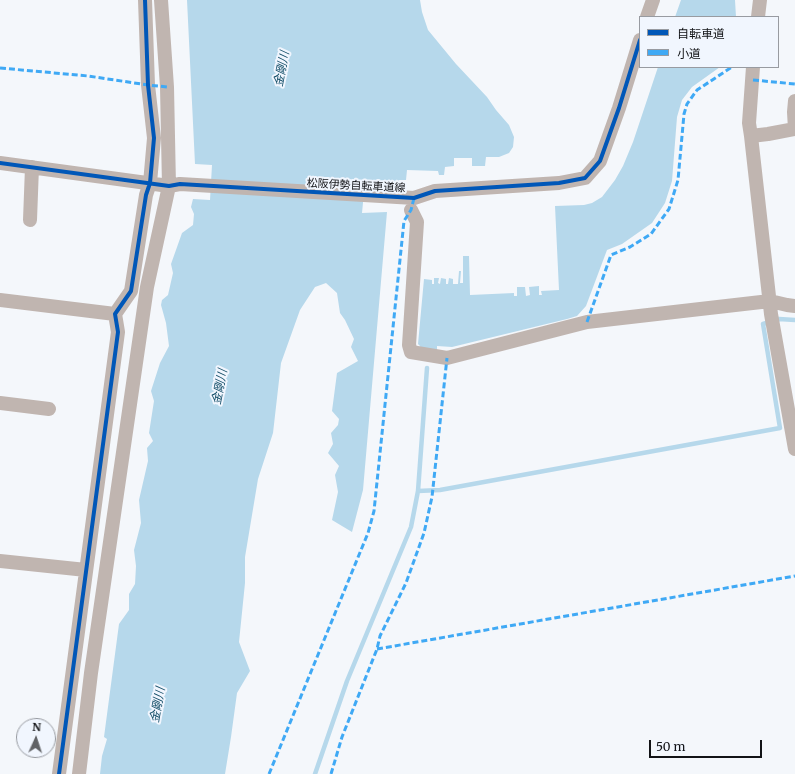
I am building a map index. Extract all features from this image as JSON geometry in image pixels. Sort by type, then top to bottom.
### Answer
[{"type":"street","points":[[58,774],[118,332],[115,314],[131,291],[146,195],[150,183],[154,138],[148,85],[145,0]]},
{"type":"street","points":[[79,774],[91,673],[148,286],[174,185],[161,0]]},
{"type":"street","points":[[647,16],[653,0]]},
{"type":"street","points":[[758,16],[760,0]]},
{"type":"street","name":"松阪伊勢自転車道線","points":[[0,163],[150,183],[402,198],[414,198],[435,191],[559,183],[585,178],[600,160],[619,108],[639,43]]},
{"type":"street","points":[[753,68],[749,123],[770,300],[795,450]]},
{"type":"street","points":[[751,136],[795,129],[795,101]]},
{"type":"street","points":[[30,220],[32,167]]},
{"type":"street","points":[[411,210],[417,222],[409,346],[411,352],[447,358],[587,322],[770,300],[795,306]]},
{"type":"street","points":[[0,300],[115,314]]},
{"type":"street","points":[[0,403],[49,409]]},
{"type":"street","points":[[0,561],[86,570]]},
{"type":"water","name":"金剛川","points":[[187,0],[420,0],[428,30],[456,64],[487,97],[509,125],[514,137],[513,147],[509,153],[499,157],[486,157],[485,166],[472,166],[472,158],[454,158],[454,166],[445,167],[444,175],[439,175],[438,171],[407,170],[406,180],[399,180],[398,190],[375,189],[375,183],[365,182],[362,213],[387,212],[363,490],[352,532],[332,520],[338,492],[335,475],[339,466],[328,453],[333,444],[331,433],[338,425],[339,419],[332,411],[337,373],[358,361],[351,347],[354,339],[340,313],[337,293],[326,283],[315,287],[300,310],[281,363],[273,433],[258,479],[245,557],[245,583],[239,642],[250,671],[237,693],[225,774],[100,774],[102,756],[107,739],[104,737],[119,624],[129,610],[129,594],[135,584],[136,566],[134,550],[141,523],[139,500],[148,461],[147,448],[153,441],[149,433],[154,401],[151,391],[160,363],[169,346],[166,323],[161,305],[162,300],[168,295],[173,273],[171,264],[182,233],[193,225],[194,214],[191,207],[193,199],[210,200],[212,165],[195,164]]},
{"type":"water","points":[[681,0],[735,0],[736,16],[675,16]]},
{"type":"water","points":[[658,68],[719,68],[692,87],[682,100],[677,117],[672,181],[665,203],[652,223],[622,244],[607,250],[586,306],[577,316],[452,347],[437,346],[437,353],[421,351],[418,344],[424,279],[432,280],[432,284],[434,284],[434,278],[439,278],[438,283],[440,284],[441,278],[446,279],[446,284],[448,284],[449,278],[453,279],[453,284],[458,284],[459,271],[461,271],[460,283],[463,283],[463,256],[469,256],[470,295],[514,293],[514,296],[517,296],[517,287],[525,287],[526,296],[530,295],[529,287],[539,286],[539,295],[542,295],[541,291],[559,290],[555,206],[584,205],[592,203],[602,197],[615,180],[623,166],[633,142]]},
{"type":"waterway","points":[[418,491],[440,490],[780,428],[763,324],[779,319],[795,320]]},
{"type":"waterway","points":[[315,774],[347,681],[411,527],[418,491],[427,368]]},
{"type":"marked path","points":[[0,68],[88,76],[167,87]]},
{"type":"marked path","points":[[587,322],[611,255],[630,247],[651,234],[669,209],[678,180],[684,114],[687,104],[697,90],[730,68]]},
{"type":"marked path","points":[[753,80],[795,84]]},
{"type":"marked path","points":[[269,774],[368,533],[374,511],[404,221],[411,210],[414,198]]},
{"type":"marked path","points":[[331,774],[342,737],[377,649],[380,636],[406,583],[424,533],[432,497],[447,358]]},
{"type":"marked path","points":[[377,649],[795,576]]},
{"type":"cycle path","points":[[59,774],[118,332],[115,314],[131,291],[146,195],[150,183],[154,138],[148,85],[145,0]]},
{"type":"cycle path","points":[[0,163],[169,186],[180,184],[414,198],[435,191],[559,183],[585,178],[600,161],[619,108],[639,43]]}]
